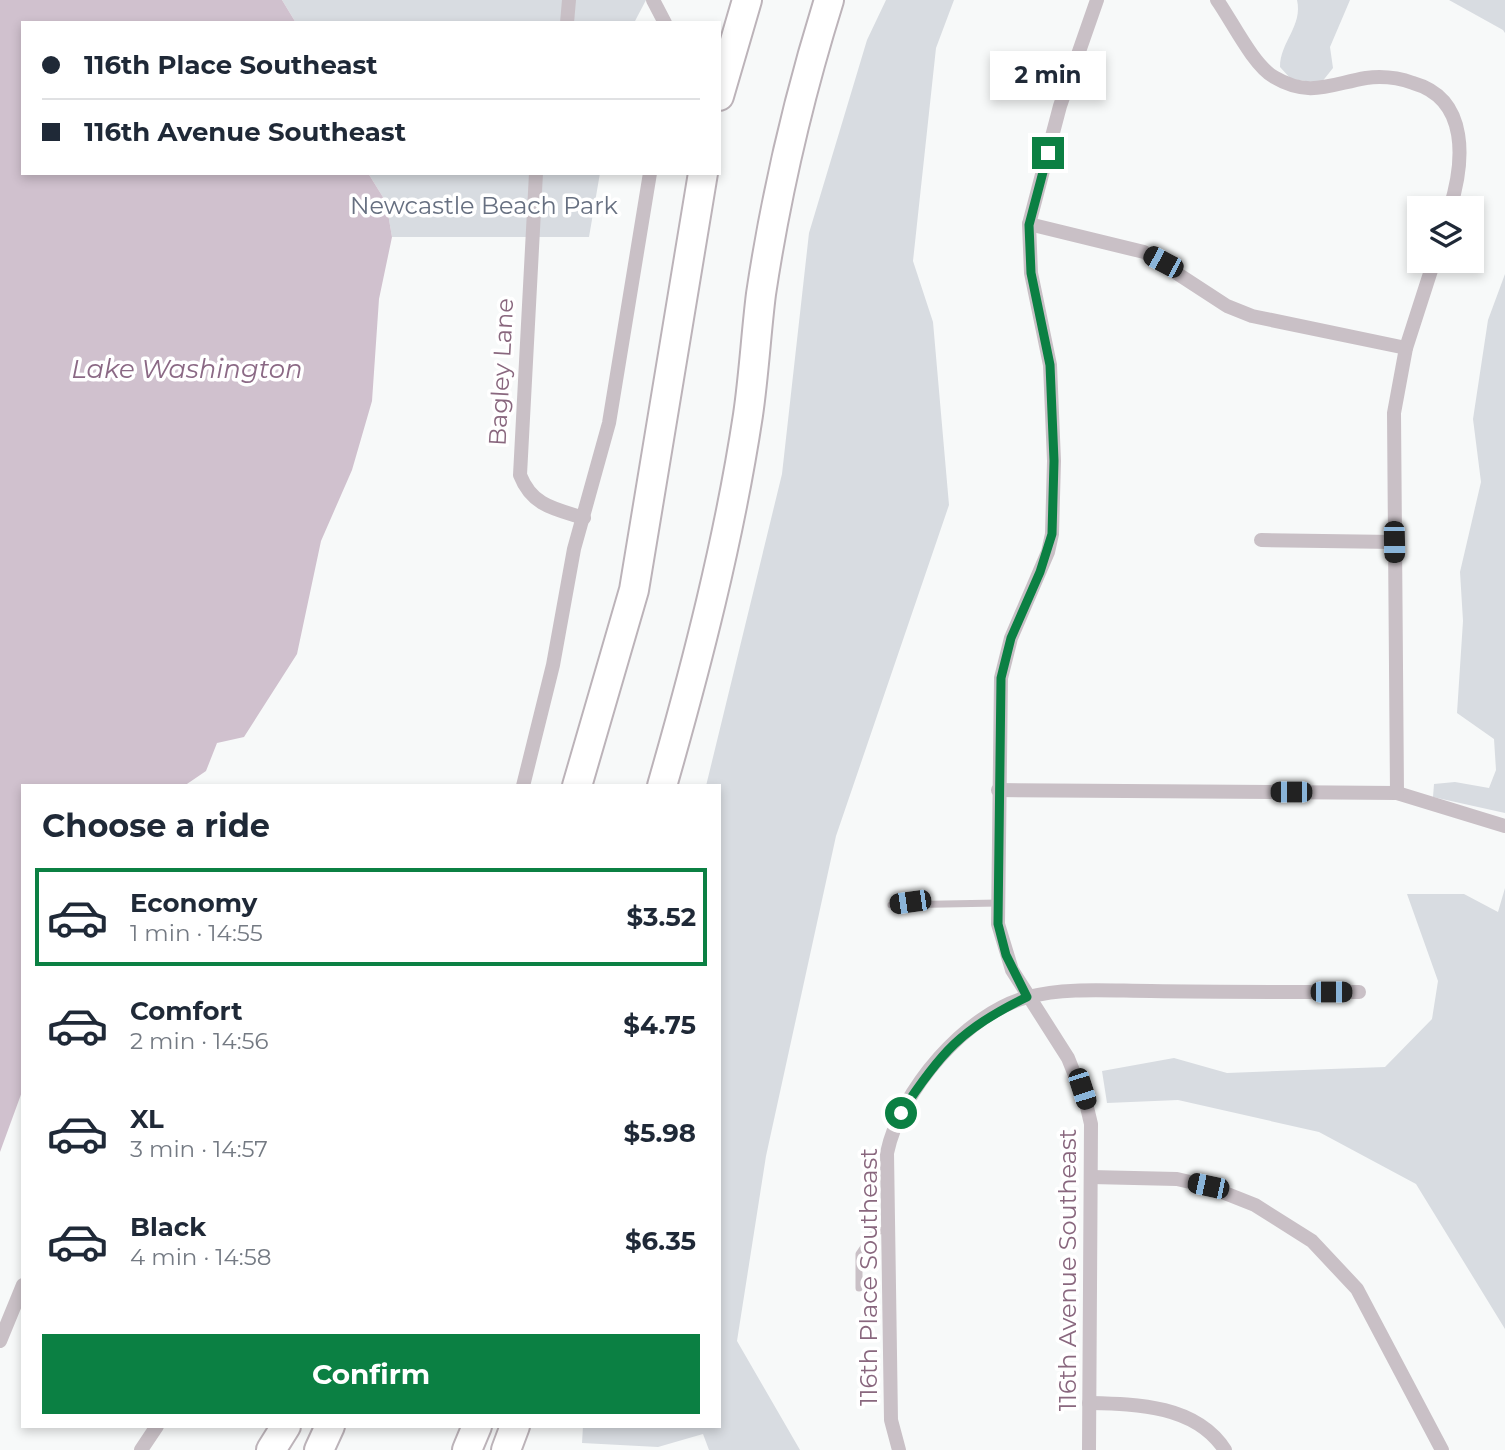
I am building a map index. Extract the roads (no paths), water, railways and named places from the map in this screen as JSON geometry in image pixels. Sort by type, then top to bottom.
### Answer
[{"type":"highway","points":[[721,89],[747,0]]},
{"type":"highway","points":[[663,784],[699,655],[747,416],[761,295],[777,199],[803,85],[829,0]]},
{"type":"highway","points":[[578,784],[634,590],[702,175]]},
{"type":"highway","points":[[680,784],[699,717],[699,655]]},
{"type":"highway","points":[[271,1450],[285,1428]]},
{"type":"highway","points":[[318,1450],[329,1428]]},
{"type":"highway","points":[[467,1450],[476,1428]]},
{"type":"highway","points":[[506,1450],[514,1428]]},
{"type":"street","points":[[567,21],[569,0]]},
{"type":"street","points":[[653,0],[664,21]]},
{"type":"street","name":"116th Avenue Southeast","points":[[1089,1450],[1091,1124],[1082,1089],[1068,1058],[1027,997],[1001,940],[998,903],[998,790],[1003,662],[1052,534],[1054,461],[1050,365],[1031,273],[1029,225],[1060,106],[1097,0]]},
{"type":"street","points":[[1217,0],[1259,62],[1272,76],[1306,88],[1324,89],[1366,78],[1401,79],[1425,86],[1449,106],[1461,145],[1459,180],[1454,196]]},
{"type":"street","name":"Bagley Lane","points":[[536,175],[520,475],[533,499],[543,507],[584,519]]},
{"type":"street","points":[[523,784],[553,665],[574,550],[609,423],[650,175]]},
{"type":"street","points":[[1029,225],[1144,251],[1227,306],[1252,316],[1406,348]]},
{"type":"street","points":[[1397,793],[1394,413],[1406,348],[1430,273]]},
{"type":"street","points":[[1261,540],[1394,542]]},
{"type":"street","points":[[998,790],[1397,793],[1505,826]]},
{"type":"street","name":"116th Place Southeast","points":[[899,1450],[891,1420],[887,1153],[891,1135],[901,1113],[930,1068],[957,1040],[987,1016],[1027,997],[1082,991],[1359,992]]},
{"type":"street","points":[[1091,1177],[1177,1180],[1208,1186],[1255,1205],[1312,1241],[1357,1289],[1442,1450]]},
{"type":"street","points":[[0,1341],[21,1290]]},
{"type":"street","points":[[1089,1403],[1133,1404],[1179,1414],[1201,1425],[1225,1450]]},
{"type":"street","points":[[141,1450],[156,1428]]},
{"type":"lane","points":[[891,905],[998,903]]},
{"type":"lane","points":[[859,1289],[859,1254],[874,1232],[889,1228]]},
{"type":"water","name":"Lake Washington","points":[[0,0],[282,0],[295,21],[21,21],[21,175],[369,175],[386,202],[392,237],[379,299],[372,401],[352,470],[321,541],[297,654],[244,737],[217,743],[206,771],[187,784],[21,784],[21,1094],[0,1152]]},
{"type":"park label","name":"Newcastle Beach Park","points":[[484,205]]}]
